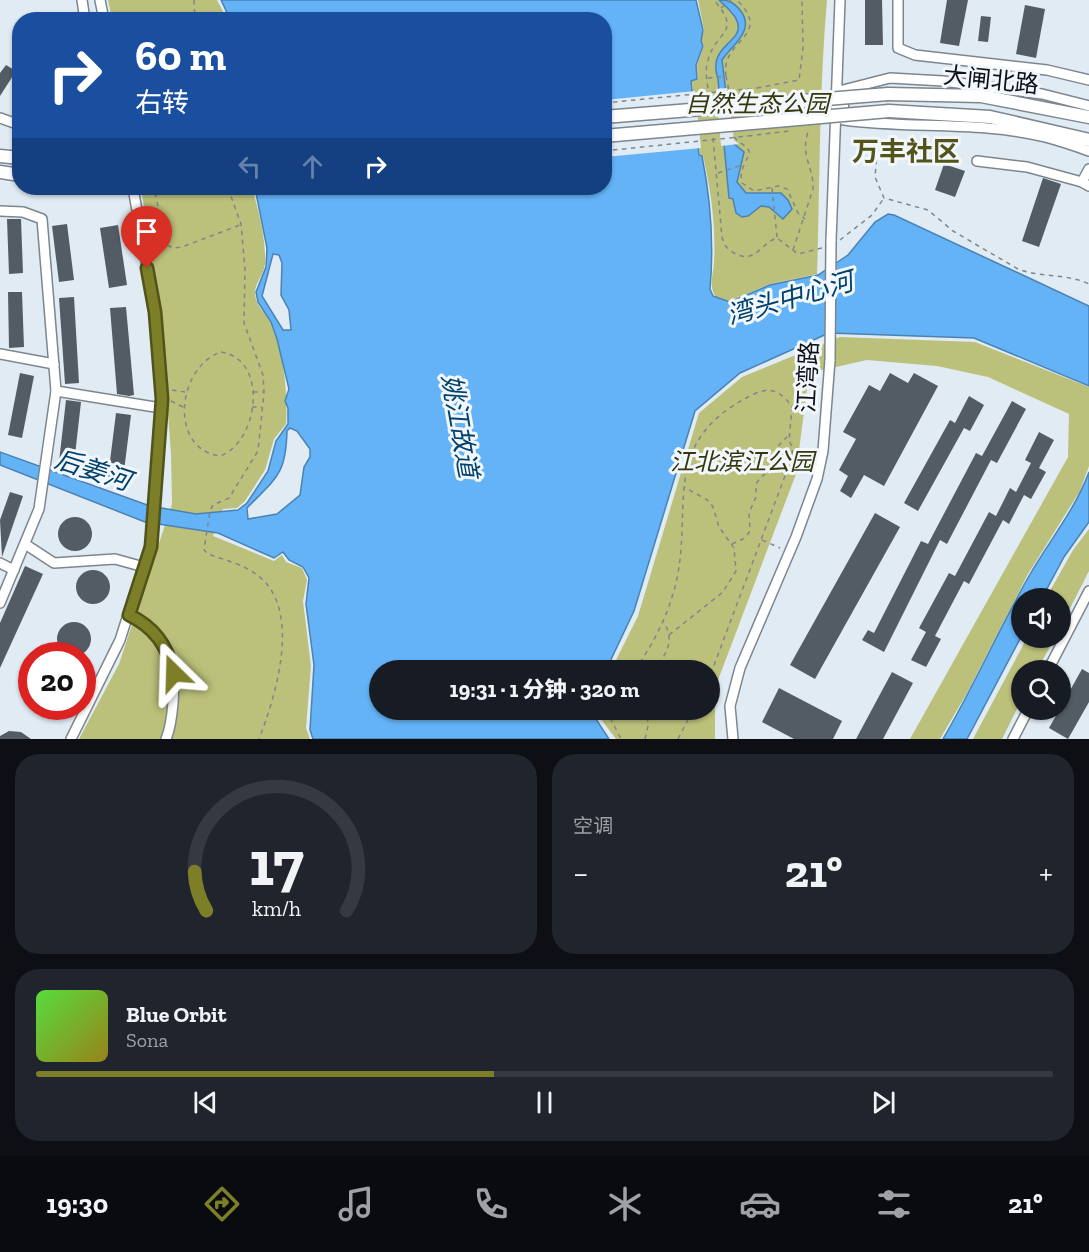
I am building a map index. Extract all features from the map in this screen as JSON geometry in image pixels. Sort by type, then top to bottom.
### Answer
[{"type":"main road","name":"大闸北路","points":[[612,116],[737,103],[888,94],[981,96],[1089,117]]},
{"type":"main road","name":"大闸北路","points":[[612,135],[889,111],[990,117],[1089,140]]},
{"type":"street","name":"江湾路","points":[[733,739],[730,706],[740,668],[806,510],[821,460],[830,360],[830,244],[840,0]]},
{"type":"street","points":[[897,0],[898,48],[915,56],[1047,70],[1089,80]]},
{"type":"street","points":[[1089,106],[1042,94],[942,81],[890,78],[843,90],[844,120],[898,126],[993,130],[1044,137],[1089,151]]},
{"type":"street","points":[[977,161],[1027,167],[1086,184],[1089,169]]},
{"type":"street","points":[[71,739],[120,640],[152,539],[161,392],[155,312],[134,195]]},
{"type":"street","points":[[0,211],[23,212],[42,219],[56,391],[39,509],[0,603]]},
{"type":"street","points":[[0,354],[54,364]]},
{"type":"street","points":[[56,391],[161,408]]},
{"type":"street","points":[[25,544],[54,563],[115,559],[144,567]]},
{"type":"street","points":[[0,563],[14,570]]},
{"type":"street","points":[[1053,660],[1089,591]]},
{"type":"street","points":[[129,615],[156,632],[171,660],[175,682],[172,716],[166,739]]},
{"type":"street","points":[[1018,737],[1025,720]]},
{"type":"path","points":[[709,99],[708,58],[727,27],[728,18],[714,0]]},
{"type":"path","points":[[722,8],[731,0]]},
{"type":"path","points":[[737,0],[748,12],[751,24],[745,38],[726,60],[725,76],[737,103]]},
{"type":"path","points":[[612,102],[757,88],[799,80],[803,48],[802,0]]},
{"type":"path","points":[[707,78],[725,76]]},
{"type":"path","points":[[793,251],[805,219],[814,181],[804,152],[808,132],[804,129]]},
{"type":"path","points":[[712,131],[722,237],[728,249],[738,255],[750,256],[777,238]]},
{"type":"path","points":[[612,150],[793,131]]},
{"type":"path","points":[[716,173],[741,165],[749,154],[734,136]]},
{"type":"path","points":[[878,142],[875,177],[884,198]]},
{"type":"path","points":[[741,165],[741,180],[745,186],[754,190],[772,187],[787,189],[798,213],[805,219]]},
{"type":"path","points":[[772,187],[777,238],[798,254],[807,253],[845,238],[872,215],[884,198]]},
{"type":"path","points":[[155,195],[167,245],[173,248],[241,224]]},
{"type":"path","points":[[231,195],[241,224],[245,268],[244,323],[263,375],[263,407],[258,451],[230,498],[213,505],[204,550],[208,554],[252,571],[270,587],[275,598],[282,649],[275,692],[259,739]]},
{"type":"path","points":[[884,198],[928,210],[953,231],[1018,269],[1036,274],[1063,275],[1089,284]]},
{"type":"path","points":[[220,352],[229,354],[244,364],[250,376],[252,392],[252,407],[243,438],[229,453],[220,456],[210,454],[194,443],[187,428],[185,393],[196,368],[204,360],[220,352]]},
{"type":"path","points":[[640,660],[663,621],[673,595],[678,571],[682,485],[696,445],[712,424],[729,408],[769,390],[778,392],[792,407],[789,436],[793,448],[791,460],[716,660]]},
{"type":"path","points":[[161,392],[185,393]]},
{"type":"path","points":[[161,392],[186,408]]},
{"type":"path","points":[[252,392],[264,392]]},
{"type":"path","points":[[252,407],[263,407]]},
{"type":"path","points":[[732,544],[745,538],[750,531],[749,513],[756,497],[756,484],[772,468],[779,445],[789,436]]},
{"type":"path","points":[[669,635],[710,604],[731,581],[736,571],[734,548],[719,527],[709,501],[682,485]]},
{"type":"path","points":[[761,540],[789,553]]},
{"type":"path","points":[[660,660],[668,649],[669,635],[663,621]]},
{"type":"path","points":[[611,720],[621,739]]},
{"type":"path","points":[[645,739],[648,720]]},
{"type":"path","points":[[678,739],[688,720]]},
{"type":"green space","points":[[108,0],[217,0],[223,12],[111,12]]},
{"type":"green space","name":"自然生态公园","points":[[698,0],[827,0],[821,102],[817,274],[770,284],[730,301],[717,298],[712,286],[714,236],[712,209],[703,156],[700,155],[692,81],[698,79],[697,65],[704,46],[701,40],[704,30]]},
{"type":"green space","points":[[142,195],[254,195],[262,226],[265,255],[264,268],[255,294],[270,322],[279,347],[286,386],[286,424],[274,439],[265,470],[245,501],[237,508],[223,509],[213,536],[274,561],[282,555],[286,562],[302,568],[307,580],[303,601],[311,666],[306,728],[310,739],[79,739],[89,720],[96,720],[96,707],[119,664],[172,504],[171,454],[160,307]]},
{"type":"green space","name":"江北滨江公园","points":[[840,337],[975,342],[1089,387],[1089,466],[1080,491],[1021,588],[1011,588],[1011,607],[967,693],[940,739],[910,739],[1068,457],[1069,414],[988,377],[937,366],[867,360],[809,373],[796,474],[720,675],[720,660],[616,660],[638,616],[699,413],[742,377]]},
{"type":"green space","points":[[1089,529],[1089,571],[1071,606],[1071,588],[1052,588],[1073,550]]},
{"type":"green space","points":[[1022,648],[1049,648],[1043,660],[1015,660]]},
{"type":"green space","points":[[1011,668],[1012,720],[1002,739],[973,739]]},
{"type":"green space","name":"江北滨江公园","points":[[602,720],[715,720],[715,739],[616,739]]},
{"type":"water","points":[[221,0],[696,0],[703,30],[701,41],[703,46],[696,65],[697,79],[691,81],[699,155],[702,156],[710,206],[712,256],[710,289],[713,296],[730,302],[770,285],[818,275],[848,255],[875,222],[888,214],[894,215],[1089,306],[1089,386],[974,338],[829,333],[740,373],[695,411],[634,611],[611,660],[369,660],[369,720],[597,720],[609,739],[313,739],[310,730],[314,665],[306,604],[309,578],[303,567],[289,560],[283,552],[274,558],[218,533],[145,522],[0,465],[0,452],[150,506],[196,514],[238,510],[247,503],[268,471],[276,441],[288,424],[288,408],[285,401],[289,389],[277,339],[271,322],[258,302],[256,292],[266,267],[267,248],[256,195],[612,195],[612,12],[227,12]],"holes":[[[273,254],[279,255],[282,263],[281,295],[289,310],[291,330],[283,330],[262,296]],[[290,428],[297,431],[310,449],[310,457],[304,467],[300,495],[277,514],[248,519],[247,508],[272,482],[282,467],[287,431]]]},
{"type":"water","points":[[719,0],[735,5],[744,17],[745,24],[741,36],[722,60],[732,142],[744,152],[737,182],[746,193],[781,193],[788,200],[792,209],[783,219],[769,207],[761,206],[748,216],[742,217],[736,213],[733,199],[729,198],[716,67],[717,58],[736,34],[738,28],[737,21],[730,10]]},
{"type":"water","points":[[1089,472],[1089,522],[1064,557],[1047,588],[1023,588],[1069,512]]},
{"type":"water","points":[[1011,610],[1011,648],[1015,648],[967,739],[943,739]]},
{"type":"pier","points":[[727,88],[734,140],[739,144],[721,146],[716,89]]},
{"type":"pier","points":[[695,91],[701,148],[612,156],[612,99]]},
{"type":"building","points":[[865,0],[882,0],[883,45],[865,45]]},
{"type":"building","points":[[947,0],[968,0],[959,46],[940,43]]},
{"type":"building","points":[[1025,5],[1045,9],[1036,58],[1016,54]]},
{"type":"building","points":[[981,16],[991,17],[988,42],[978,41]]},
{"type":"building","points":[[6,65],[12,69],[12,77],[0,96],[0,73]]},
{"type":"building","points":[[944,164],[965,171],[955,197],[935,190]]},
{"type":"building","points":[[1043,178],[1061,184],[1039,247],[1022,241]]},
{"type":"building","points":[[7,219],[21,219],[23,273],[9,274]]},
{"type":"building","points":[[67,224],[74,280],[59,282],[52,226]]},
{"type":"building","points":[[118,225],[127,285],[109,288],[100,228]]},
{"type":"building","points":[[8,292],[22,292],[24,347],[9,348]]},
{"type":"building","points":[[74,297],[79,383],[65,384],[59,298]]},
{"type":"building","points":[[126,307],[134,395],[129,396],[117,394],[110,308]]},
{"type":"building","points":[[20,373],[34,376],[22,438],[8,435]]},
{"type":"building","points":[[890,373],[908,383],[914,373],[938,386],[884,486],[864,475],[851,498],[840,491],[848,476],[839,470],[856,439],[843,432],[869,385],[880,391]]},
{"type":"building","points":[[969,396],[984,405],[970,431],[964,428],[918,511],[904,503],[950,420],[955,423]]},
{"type":"building","points":[[66,400],[81,402],[74,464],[59,462]]},
{"type":"building","points":[[1012,401],[1026,409],[997,463],[991,460],[947,544],[940,540],[884,652],[862,640],[868,630],[874,633],[921,541],[928,544],[976,453],[982,456]]},
{"type":"building","points":[[116,413],[131,415],[123,479],[108,477]]},
{"type":"building","points":[[1039,432],[1054,440],[1039,468],[1046,472],[1031,499],[1024,495],[1009,524],[1003,520],[969,584],[964,581],[935,636],[941,639],[926,667],[911,660],[926,632],[919,628],[949,573],[955,576],[989,512],[996,516],[1010,488],[1016,492],[1031,463],[1025,460]]},
{"type":"building","points":[[10,492],[23,496],[2,557],[0,520]]},
{"type":"building","points":[[875,513],[900,527],[815,679],[790,665]]},
{"type":"building","points":[[75,517],[87,522],[92,534],[87,546],[75,551],[63,546],[58,534],[63,522]]},
{"type":"building","points":[[25,566],[43,574],[0,668],[0,623]]},
{"type":"building","points":[[93,570],[105,575],[110,587],[105,599],[93,604],[81,599],[76,587],[81,575]]},
{"type":"building","points":[[74,622],[86,627],[90,642],[58,642],[57,639],[62,627]]},
{"type":"building","points":[[1082,669],[1089,673],[1089,702],[1068,739],[1049,728],[1053,720],[1071,720],[1071,689]]},
{"type":"building","points":[[892,672],[913,683],[883,739],[856,739]]},
{"type":"building","points":[[779,688],[842,721],[833,739],[794,739],[762,722]]},
{"type":"building","points":[[9,731],[21,732],[31,739],[0,739],[0,736]]},
{"type":"district","name":"万丰社区","points":[[906,152]]},
{"type":"route","points":[[147,268],[155,312],[162,399],[151,547],[129,615],[156,632],[171,660],[174,673]]},
{"type":"water label","name":"湾头中心河","points":[[790,298]]},
{"type":"water label","name":"姚江故道","points":[[460,426]]},
{"type":"water label","name":"后姜河","points":[[93,470]]}]
